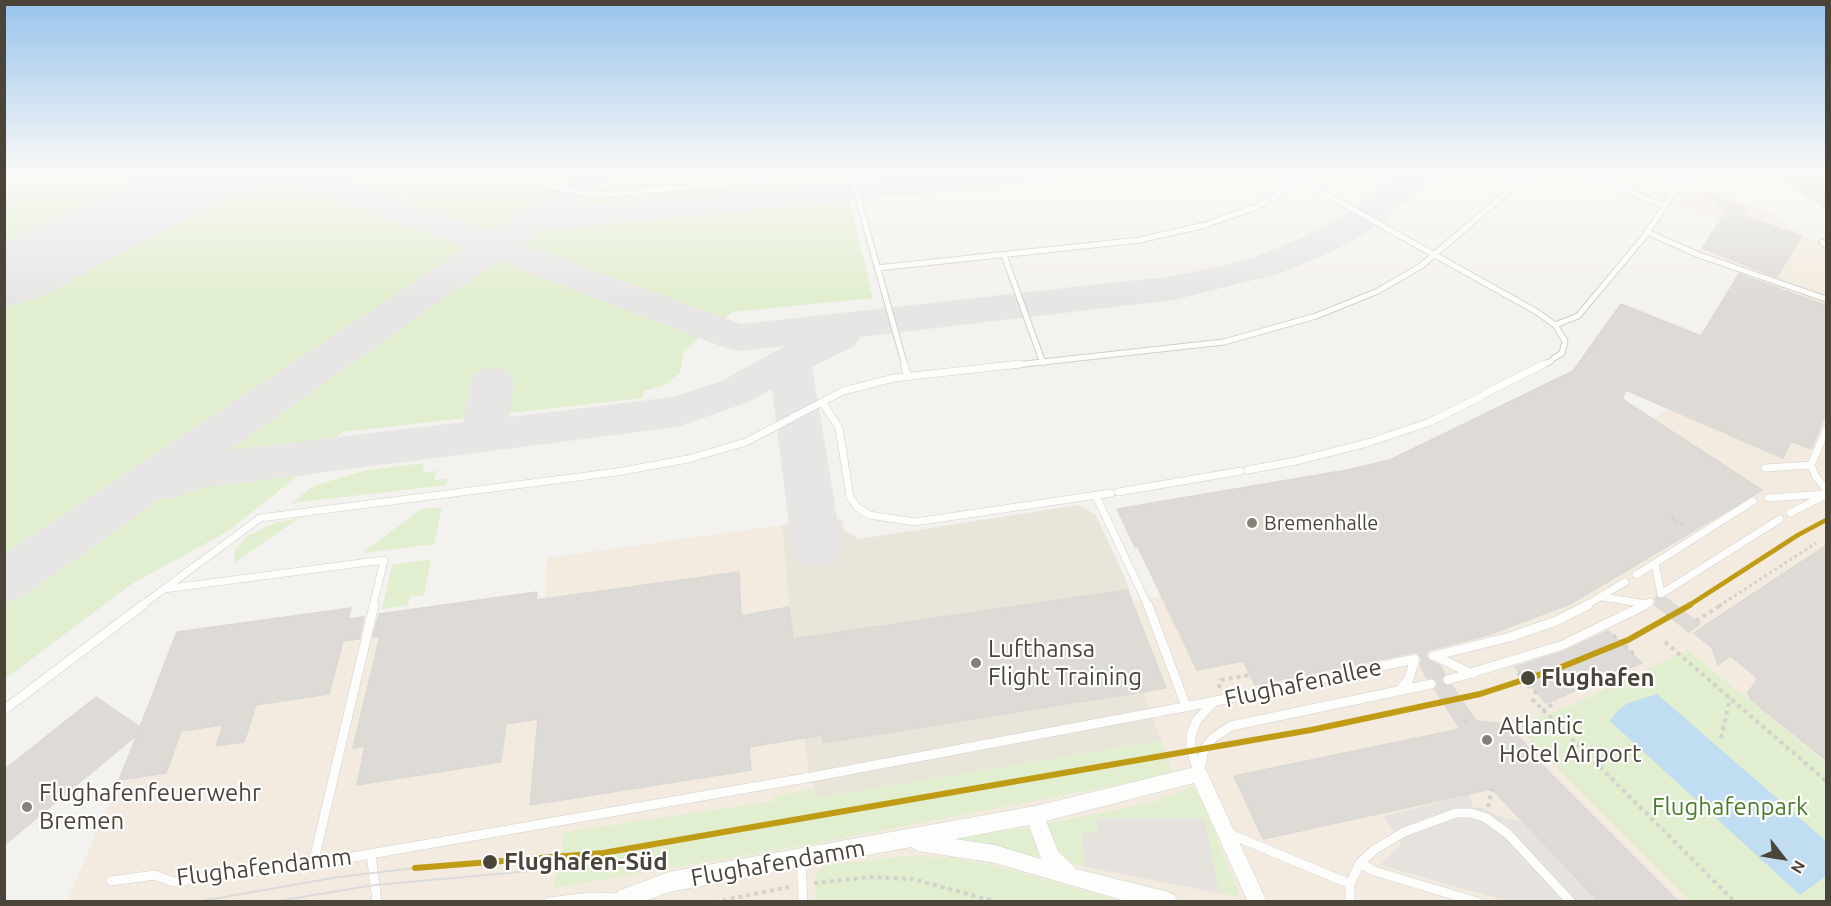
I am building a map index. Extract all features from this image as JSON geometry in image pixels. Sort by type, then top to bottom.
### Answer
[{"type":"street","name":"Flughafendamm","points":[[625,900],[669,882],[1035,815],[1199,774]]},
{"type":"street","points":[[1199,774],[1258,902]]},
{"type":"street","name":"Flughafendamm","points":[[1035,815],[1043,842],[1051,858],[1071,876]]},
{"type":"street","name":"Flughafendamm","points":[[901,841],[947,845],[995,854],[1168,902]]},
{"type":"lane","points":[[863,215],[908,377]]},
{"type":"lane","points":[[877,268],[1140,240],[1204,225],[1232,215]]},
{"type":"lane","points":[[822,402],[839,428],[850,496],[857,507],[869,515],[915,522],[1096,496],[1296,461],[1374,441],[1430,422],[1562,353],[1565,341],[1556,325],[1365,215]]},
{"type":"lane","points":[[4,710],[260,518],[617,472],[688,459],[746,442],[843,391],[908,377],[1224,342],[1316,316],[1378,291],[1421,266],[1480,215]]},
{"type":"lane","points":[[1556,325],[1578,316],[1659,215]]},
{"type":"lane","points":[[1647,232],[1699,255],[1827,299]]},
{"type":"lane","points":[[1004,255],[1043,363]]},
{"type":"lane","points":[[1827,430],[1811,465],[1816,477],[1827,489]]},
{"type":"lane","points":[[1765,468],[1811,465]]},
{"type":"lane","points":[[1768,498],[1827,494]]},
{"type":"lane","points":[[1790,513],[1827,494]]},
{"type":"lane","points":[[1096,496],[1129,568],[1141,587],[1186,706]]},
{"type":"lane","points":[[1636,575],[1754,501]]},
{"type":"lane","points":[[1655,563],[1661,594],[1780,519]]},
{"type":"lane","points":[[164,589],[384,560],[313,864]]},
{"type":"lane","points":[[1472,674],[1434,656],[1510,637],[1556,621],[1625,582]]},
{"type":"lane","points":[[1448,680],[1563,645],[1649,603],[1602,597]]},
{"type":"lane","name":"Flughafenallee","points":[[1199,774],[1191,750],[1191,735],[1204,711],[1216,701],[1415,659],[1409,679],[1399,691]]},
{"type":"lane","name":"Flughafenallee","points":[[1199,774],[1204,749],[1213,738],[1231,726],[1431,684]]},
{"type":"lane","points":[[370,854],[817,776],[1216,701]]},
{"type":"lane","points":[[1350,902],[1350,884],[1360,863],[1374,849],[1404,832],[1456,813],[1471,813],[1486,818],[1508,834],[1571,902]]},
{"type":"lane","points":[[1227,833],[1350,884]]},
{"type":"lane","name":"Flughafendamm","points":[[111,881],[155,875],[173,882],[313,864],[370,854],[377,902]]},
{"type":"lane","points":[[801,859],[803,902]]},
{"type":"lane","points":[[1360,863],[1374,871],[1477,902]]},
{"type":"lane","name":"Flughafendamm","points":[[549,902],[590,897],[625,900]]},
{"type":"path","points":[[1671,517],[1684,526]]},
{"type":"path","points":[[1696,621],[1816,543]]},
{"type":"path","points":[[1613,635],[1636,656]]},
{"type":"path","points":[[1665,642],[1827,781]]},
{"type":"path","points":[[1517,672],[1539,696]]},
{"type":"path","points":[[1216,701],[1221,680],[1250,675]]},
{"type":"path","points":[[1720,738],[1730,698]]},
{"type":"path","points":[[1532,699],[1735,902]]},
{"type":"path","points":[[1542,711],[1556,702]]},
{"type":"path","points":[[1486,818],[1492,789]]},
{"type":"path","points":[[715,902],[802,885],[870,877],[913,879],[997,902]]},
{"type":"shaded area","points":[[1707,215],[1774,215],[1814,242],[1826,241],[1826,901],[67,902],[119,780],[177,632],[351,608],[348,619],[364,617],[363,623],[383,619],[354,748],[522,721],[545,599],[547,558],[782,525],[789,607],[807,746],[1165,687],[1132,602],[1162,596],[1197,670],[1396,630],[1653,419],[1669,409],[1701,336],[1736,278],[1766,284],[1769,278],[1698,252],[1721,220]]},
{"type":"shaded area","name":"Lufthansa Flight Training","points":[[1078,505],[1096,515],[1123,573],[1166,688],[1143,692],[1161,740],[813,799],[814,789],[809,776],[789,607],[782,525],[842,519],[844,530],[859,539]]},
{"type":"shaded area","points":[[1469,795],[1473,807],[1483,808],[1506,819],[1521,821],[1597,901],[1507,901],[1380,865],[1401,844],[1384,816]]},
{"type":"shaded area","points":[[1096,818],[1205,818],[1219,893],[1085,867],[1081,833],[1098,833]]},
{"type":"green space","points":[[5,215],[853,215],[873,298],[733,312],[684,351],[680,373],[665,385],[644,391],[643,398],[342,432],[294,479],[228,531],[130,585],[5,679]]},
{"type":"green space","points":[[424,463],[423,472],[437,471],[434,480],[447,479],[446,485],[292,503],[312,487],[326,482],[367,470]]},
{"type":"green space","points":[[442,507],[434,544],[362,553],[421,509]]},
{"type":"green space","points":[[299,518],[234,563],[235,550],[247,536],[275,523]]},
{"type":"green space","points":[[431,559],[424,595],[410,597],[408,605],[382,609],[392,565]]},
{"type":"green space","name":"Flughafenpark","points":[[1687,650],[1826,763],[1826,901],[1691,901],[1515,725],[1570,706]]},
{"type":"green space","points":[[1161,740],[1173,774],[812,844],[554,888],[565,832],[774,801],[774,796],[814,789],[814,799]]},
{"type":"green space","points":[[1192,787],[1203,803],[1240,897],[1219,893],[1205,818],[1096,818],[1098,833],[1081,834],[1085,867],[1063,862],[1045,824],[1151,803]]},
{"type":"green space","points":[[1031,827],[1035,844],[1043,859],[954,838]]},
{"type":"green space","points":[[907,856],[954,858],[1004,868],[1119,901],[817,901],[815,876],[823,866]]},
{"type":"water","points":[[1657,694],[1826,841],[1826,876],[1800,895],[1610,721],[1617,711],[1628,703]]},
{"type":"building","points":[[1724,215],[1743,215],[1801,236],[1777,277],[1702,248]]},
{"type":"building","points":[[1739,274],[1827,306],[1827,411],[1811,449],[1791,441],[1783,458],[1626,390],[1622,399],[1762,490],[1570,604],[1488,635],[1428,650],[1426,655],[1428,660],[1439,665],[1445,674],[1441,679],[1443,684],[1452,686],[1476,721],[1498,723],[1512,730],[1534,757],[1679,902],[1599,902],[1492,789],[1263,839],[1234,776],[1460,729],[1435,689],[1438,686],[1436,680],[1427,678],[1420,666],[1422,658],[1416,652],[1255,685],[1243,661],[1197,670],[1138,547],[1135,547],[1117,509],[1347,470],[1390,460],[1573,371],[1621,304],[1701,336]]},
{"type":"building","points":[[1827,545],[1827,761],[1751,700],[1748,693],[1758,678],[1730,656],[1718,665],[1712,648],[1694,633]]},
{"type":"building","points":[[739,572],[741,616],[789,607],[793,639],[1127,590],[1166,688],[823,743],[822,735],[749,747],[751,770],[530,805],[538,719],[506,724],[501,762],[357,785],[365,746],[353,748],[380,636],[373,637],[379,614],[537,592],[536,600]]},
{"type":"building","points":[[1656,596],[1659,599],[1666,598],[1700,624],[1689,632],[1655,605]]},
{"type":"building","points":[[351,608],[348,619],[364,617],[359,639],[343,641],[329,694],[256,705],[244,742],[216,746],[223,725],[181,731],[166,773],[119,780],[137,735],[4,845],[4,770],[96,697],[140,727],[177,632]]},
{"type":"building","points":[[1608,631],[1642,663],[1546,703],[1515,667],[1565,651]]},
{"type":"taxiway","points":[[103,228],[132,215]]},
{"type":"taxiway","points":[[412,215],[493,246]]},
{"type":"taxiway","points":[[534,218],[538,215]]},
{"type":"taxiway","points":[[493,246],[530,221],[590,215]]},
{"type":"taxiway","points":[[493,246],[738,338],[1173,288],[1265,266],[1316,245],[1352,226],[1366,215]]},
{"type":"taxiway","points":[[4,582],[493,246]]},
{"type":"taxiway","points":[[790,361],[839,337]]},
{"type":"taxiway","points":[[484,436],[677,412],[734,392],[790,361]]},
{"type":"taxiway","points":[[790,361],[817,548]]},
{"type":"taxiway","points":[[484,436],[492,381]]},
{"type":"taxiway","points":[[167,482],[198,471],[484,436]]},
{"type":"runway","points":[[4,278],[128,215]]},
{"type":"tram line","points":[[196,902],[338,877],[415,868]]},
{"type":"tram line","points":[[271,902],[375,885],[553,869]]},
{"type":"transit line","points":[[415,868],[603,853],[1311,730],[1480,694],[1554,670],[1628,640],[1663,622],[1798,535],[1826,520]]},
{"type":"place","name":"Bremenhalle","points":[[1252,523]]},
{"type":"place","name":"Lufthansa Flight Training","points":[[976,663]]},
{"type":"place","name":"Flughafen","points":[[1528,678]]},
{"type":"place","name":"Atlantic Hotel Airport","points":[[1487,740]]},
{"type":"place","name":"Flughafenfeuerwehr Bremen","points":[[27,807]]},
{"type":"place","name":"Flughafen-Süd","points":[[490,862]]}]
